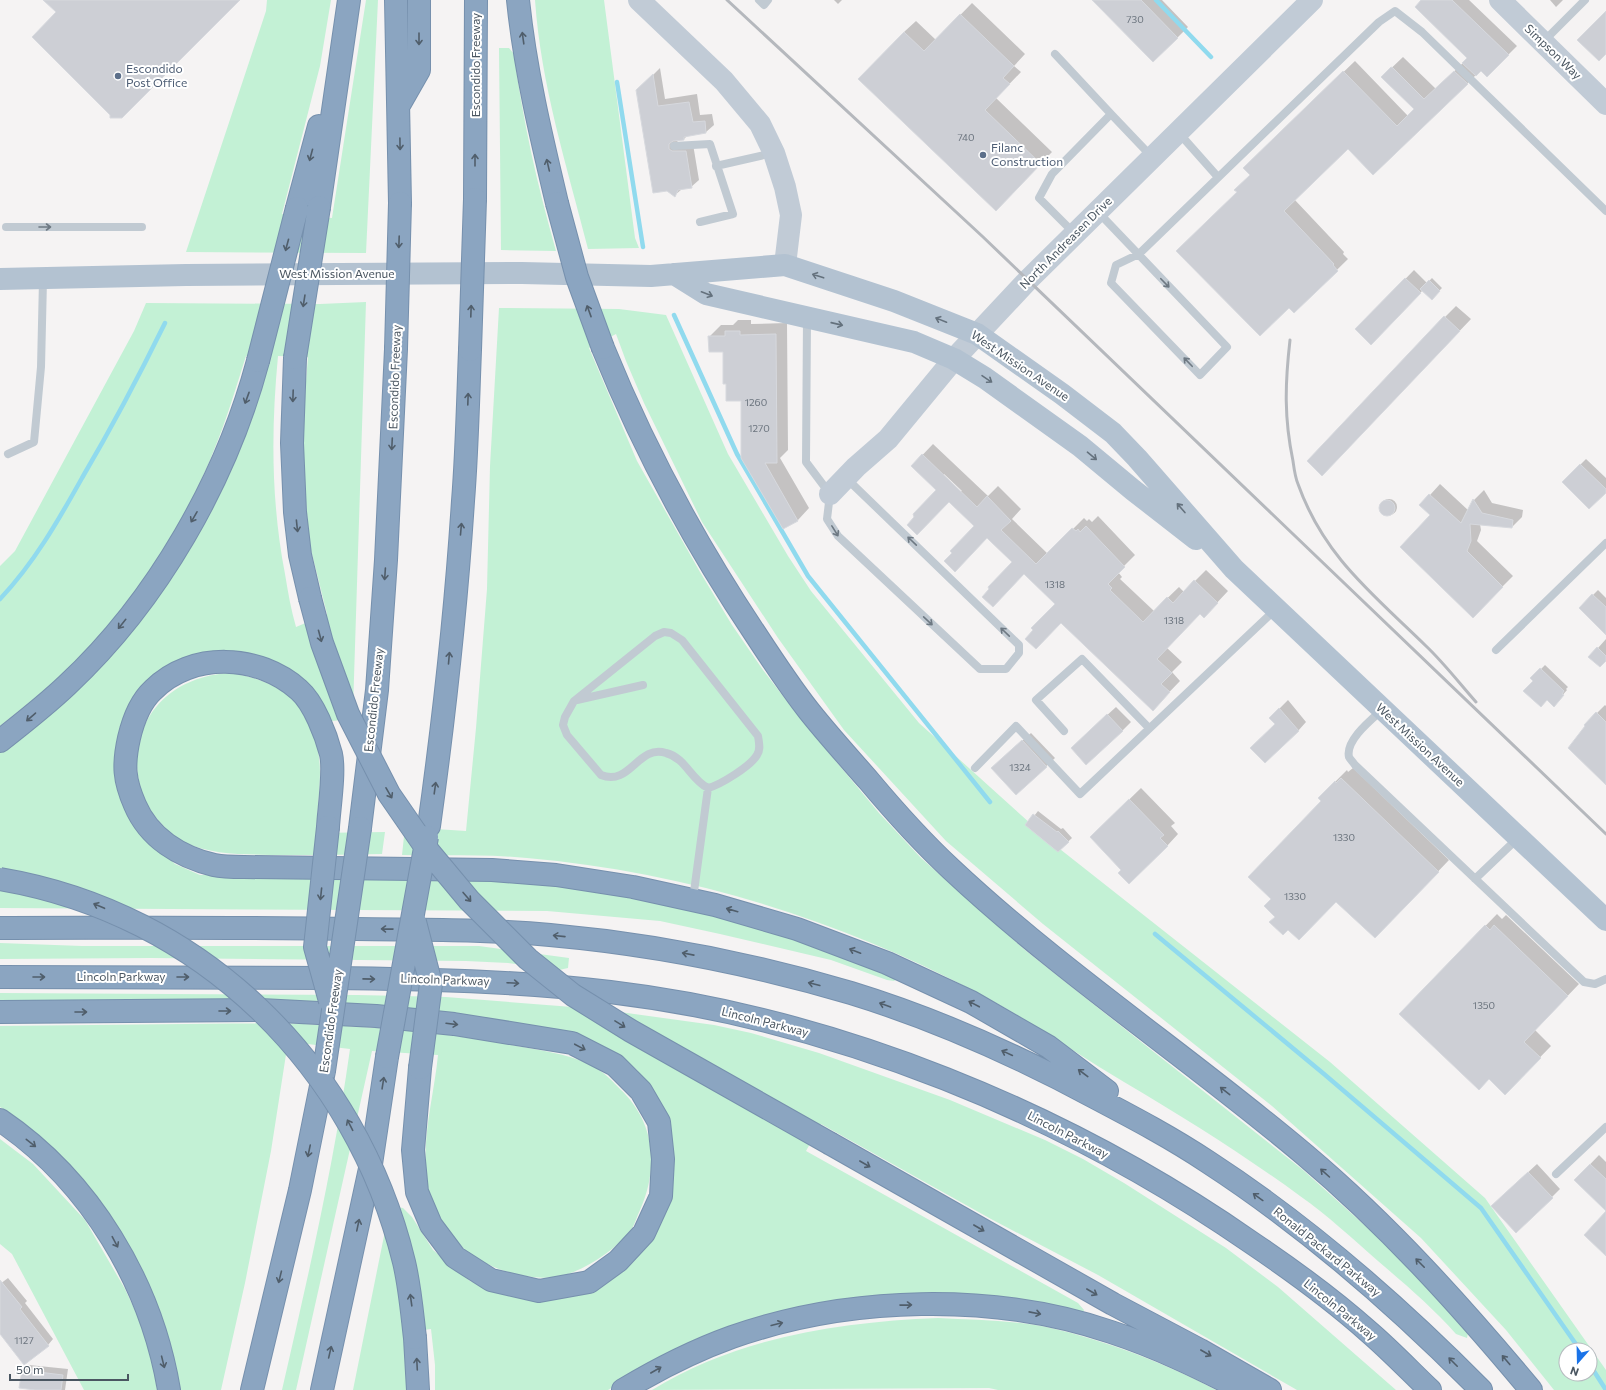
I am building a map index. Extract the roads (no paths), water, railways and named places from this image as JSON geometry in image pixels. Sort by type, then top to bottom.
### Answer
[{"type":"highway","points":[[349,0],[347,22],[295,358],[292,443],[295,512],[300,555],[322,643],[348,714],[389,794],[429,852],[469,900],[528,959],[573,995],[631,1031],[1113,1304],[1200,1350],[1270,1390]]},
{"type":"highway","name":"Escondido Freeway","points":[[252,1390],[300,1190],[324,1071],[360,828],[377,690],[386,560],[396,349],[400,203],[396,0]]},
{"type":"highway","points":[[399,105],[419,70],[419,0]]},
{"type":"highway","name":"Escondido Freeway","points":[[322,1390],[371,1164],[387,1057],[430,826],[448,681],[461,529],[470,350],[475,199],[476,0]]},
{"type":"highway","points":[[518,6],[537,117],[557,203],[577,277],[603,348],[650,456],[706,557],[740,611],[807,709],[909,827],[953,871],[1028,936],[1271,1127],[1352,1196],[1432,1275],[1531,1390]]},
{"type":"highway","points":[[0,741],[68,684],[106,643],[144,597],[174,552],[209,490],[234,435],[251,387],[347,22]]},
{"type":"highway","points":[[332,1010],[315,947],[328,827],[331,756],[319,719],[300,690],[275,673],[248,663],[213,661],[178,671],[152,690],[134,719],[126,754],[126,785],[139,814],[154,834],[181,854],[215,865],[244,868],[492,870],[556,875],[632,887],[693,900],[797,929],[887,963],[971,1002],[1049,1047],[1159,1131]]},
{"type":"highway","points":[[0,879],[27,883],[77,897],[116,914],[189,952],[240,991],[282,1032],[310,1065],[342,1109],[374,1171],[390,1214],[405,1263],[415,1338],[418,1390]]},
{"type":"highway","points":[[0,1012],[261,1010],[376,1016],[454,1024],[572,1043],[615,1066],[641,1091],[659,1122],[663,1159],[661,1196],[644,1233],[618,1261],[589,1282],[539,1291],[491,1280],[456,1256],[431,1225],[417,1192],[413,1150],[420,1068],[431,984],[413,914]]},
{"type":"highway","points":[[0,928],[467,930],[547,934],[622,943],[689,954],[757,969],[852,993],[939,1024],[1042,1069],[1159,1131]]},
{"type":"highway","name":"Lincoln Parkway","points":[[0,977],[464,980],[543,985],[613,992],[728,1012],[827,1038],[926,1072],[1021,1111],[1141,1172],[1209,1213],[1288,1268],[1367,1330],[1430,1390]]},
{"type":"highway","points":[[0,1120],[41,1151],[75,1189],[111,1234],[138,1286],[156,1335],[169,1390]]},
{"type":"highway","name":"Ronald Packard Parkway","points":[[1159,1131],[1260,1198],[1355,1271],[1444,1353],[1481,1390]]},
{"type":"highway","points":[[623,1390],[663,1367],[697,1351],[732,1337],[778,1323],[875,1306],[941,1305],[979,1305],[1023,1310],[1067,1319],[1110,1331],[1190,1363],[1243,1390]]},
{"type":"main road","name":"West Mission Avenue","points":[[0,279],[186,275],[522,273],[651,276],[785,265],[894,301],[977,334],[1062,394],[1113,433],[1137,458],[1234,569],[1606,920]]},
{"type":"main road","name":"West Mission Avenue","points":[[674,274],[706,294],[914,342],[954,359],[985,378],[1080,446],[1133,490],[1234,569]]},
{"type":"street","points":[[639,0],[724,81],[744,103],[760,124],[774,153],[785,187],[791,215],[785,265]]},
{"type":"street","name":"North Andreasen Drive","points":[[830,494],[846,477],[888,439],[954,359],[1028,280],[1312,0]]},
{"type":"street","name":"Simpson Way","points":[[1500,0],[1605,102]]},
{"type":"lane","points":[[759,0],[764,5],[768,0]]},
{"type":"lane","points":[[1543,42],[1585,0]]},
{"type":"lane","points":[[1098,211],[1139,254],[1227,347],[1200,374],[1110,283],[1116,265],[1139,254],[1217,176],[1379,22],[1395,11],[1422,32],[1606,211]]},
{"type":"lane","points":[[1055,54],[1152,157]]},
{"type":"lane","points":[[1075,234],[1039,198],[1052,174],[1111,114]]},
{"type":"lane","points":[[1178,132],[1217,176]]},
{"type":"lane","points":[[674,146],[710,144],[733,214],[700,222]]},
{"type":"lane","points":[[716,166],[754,156],[774,153]]},
{"type":"lane","points":[[6,227],[142,227]]},
{"type":"lane","points":[[8,454],[34,442],[41,367],[43,279]]},
{"type":"lane","points":[[807,318],[806,462],[830,494],[827,519],[838,536],[980,669],[1006,669],[1018,653],[1018,645],[846,477]]},
{"type":"lane","points":[[1496,650],[1606,543]]},
{"type":"lane","points":[[975,768],[1016,726],[1080,794],[1276,609]]},
{"type":"lane","points":[[664,632],[677,636],[753,729],[760,744],[759,750],[753,759],[719,786],[708,788],[697,781],[677,758],[660,751],[649,753],[618,777],[612,778],[601,775],[567,735],[563,725],[565,717],[574,701],[655,636],[664,632]]},
{"type":"lane","points":[[1064,732],[1036,700],[1082,659],[1149,728]]},
{"type":"lane","points":[[574,701],[643,685]]},
{"type":"lane","points":[[1383,709],[1364,726],[1349,746],[1350,757],[1355,765],[1584,982],[1594,984],[1606,979]]},
{"type":"lane","points":[[693,900],[708,788]]},
{"type":"lane","points":[[1476,879],[1498,859],[1518,837]]},
{"type":"lane","points":[[1556,1174],[1606,1127]]},
{"type":"waterway","points":[[1156,0],[1211,57]]},
{"type":"waterway","points":[[617,82],[643,247]]},
{"type":"waterway","points":[[674,315],[737,454],[808,576],[990,802]]},
{"type":"waterway","points":[[0,599],[24,571],[54,526],[115,421],[165,323]]},
{"type":"waterway","points":[[1155,934],[1324,1074],[1481,1208],[1574,1342]]},
{"type":"waterway","points":[[1598,1378],[1606,1390]]},
{"type":"railway","points":[[727,0],[982,236],[1606,834]]},
{"type":"railway","points":[[1290,340],[1286,386],[1288,430],[1296,478],[1309,510],[1336,554],[1352,573],[1446,666],[1476,702]]},
{"type":"place","name":"Escondido Post Office","points":[[118,76]]},
{"type":"place","name":"Filanc Construction","points":[[983,155]]}]
